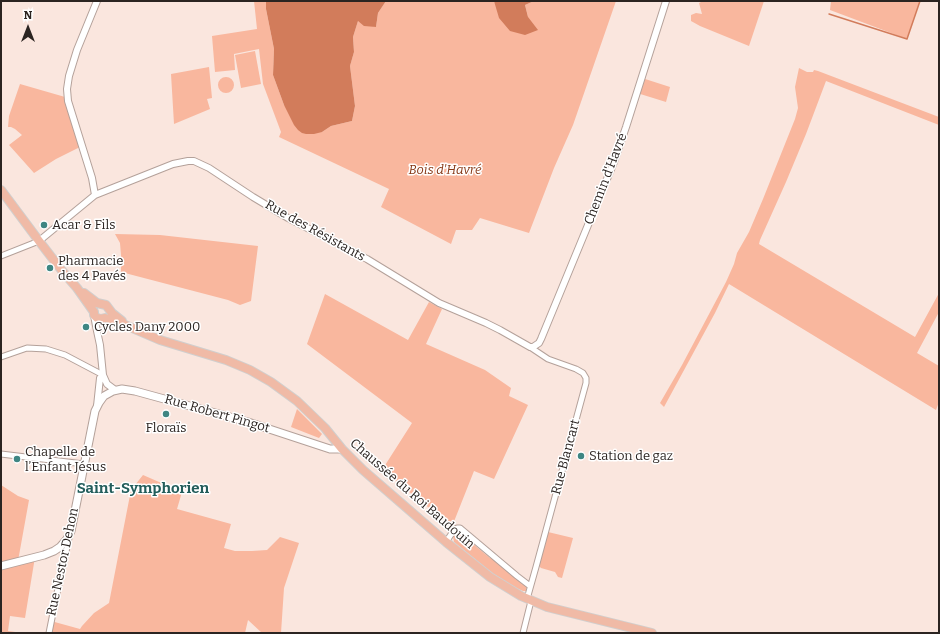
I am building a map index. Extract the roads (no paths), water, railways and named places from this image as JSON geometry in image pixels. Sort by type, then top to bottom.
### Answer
[{"type":"main road","points":[[1,190],[39,241],[77,288],[98,319],[104,319],[109,314],[108,308],[105,305],[93,300],[77,288]]},
{"type":"main road","points":[[94,313],[95,307],[101,304]]},
{"type":"main road","name":"Chaussée du Roi Baudouin","points":[[108,308],[129,326]]},
{"type":"main road","name":"Chaussée du Roi Baudouin","points":[[104,319],[116,321],[160,340],[239,365],[271,382],[298,401],[363,470],[446,542],[505,587],[529,600],[547,607],[652,633]]},
{"type":"main road","name":"Rue Robert Pingot","points":[[115,390],[129,389],[248,422],[330,449],[342,449]]},
{"type":"main road","points":[[97,406],[104,396],[115,390]]},
{"type":"main road","name":"Rue Nestor Dehon","points":[[70,531],[94,413],[97,406]]},
{"type":"main road","points":[[1,566],[54,551],[64,543],[70,531]]},
{"type":"street","points":[[95,195],[92,178],[68,101],[67,89],[69,76],[77,50],[97,1]]},
{"type":"street","name":"Chemin d'Havré","points":[[530,347],[536,346],[541,339],[601,194],[626,127],[666,1]]},
{"type":"street","name":"Rue des Résistants","points":[[39,241],[95,195],[173,164],[194,161],[209,168],[288,218],[366,259],[439,303],[496,328],[530,347]]},
{"type":"street","points":[[1,256],[39,241]]},
{"type":"street","name":"Rue Nestor Dehon","points":[[94,313],[103,375],[100,378],[97,406]]},
{"type":"street","points":[[97,331],[104,319]]},
{"type":"street","name":"Rue Blancart","points":[[522,633],[529,600],[530,586],[586,383],[586,378],[583,373],[548,359],[530,347]]},
{"type":"street","points":[[1,357],[27,348],[52,350],[65,355],[103,375],[108,384],[115,390]]},
{"type":"street","points":[[1,454],[84,464]]},
{"type":"street","points":[[446,542],[454,530],[460,528],[530,586]]},
{"type":"street","name":"Rue Nestor Dehon","points":[[49,633],[70,531]]},
{"type":"waterway","points":[[829,14],[907,39],[920,1]]},
{"type":"place","name":"Acar & Fils","points":[[44,225]]},
{"type":"place","name":"Pharmacie des 4 Pavés","points":[[50,268]]},
{"type":"place","name":"Cycles Dany 2000","points":[[86,327]]},
{"type":"place","name":"Floraïs","points":[[166,414]]},
{"type":"place","name":"Station de gaz","points":[[581,456]]},
{"type":"place","name":"Chapelle de l’Enfant Jésus","points":[[17,459]]},
{"type":"district","name":"Saint-Symphorien","points":[[143,489]]},
{"type":"park label","name":"Bois d'Havré","points":[[445,170]]}]
